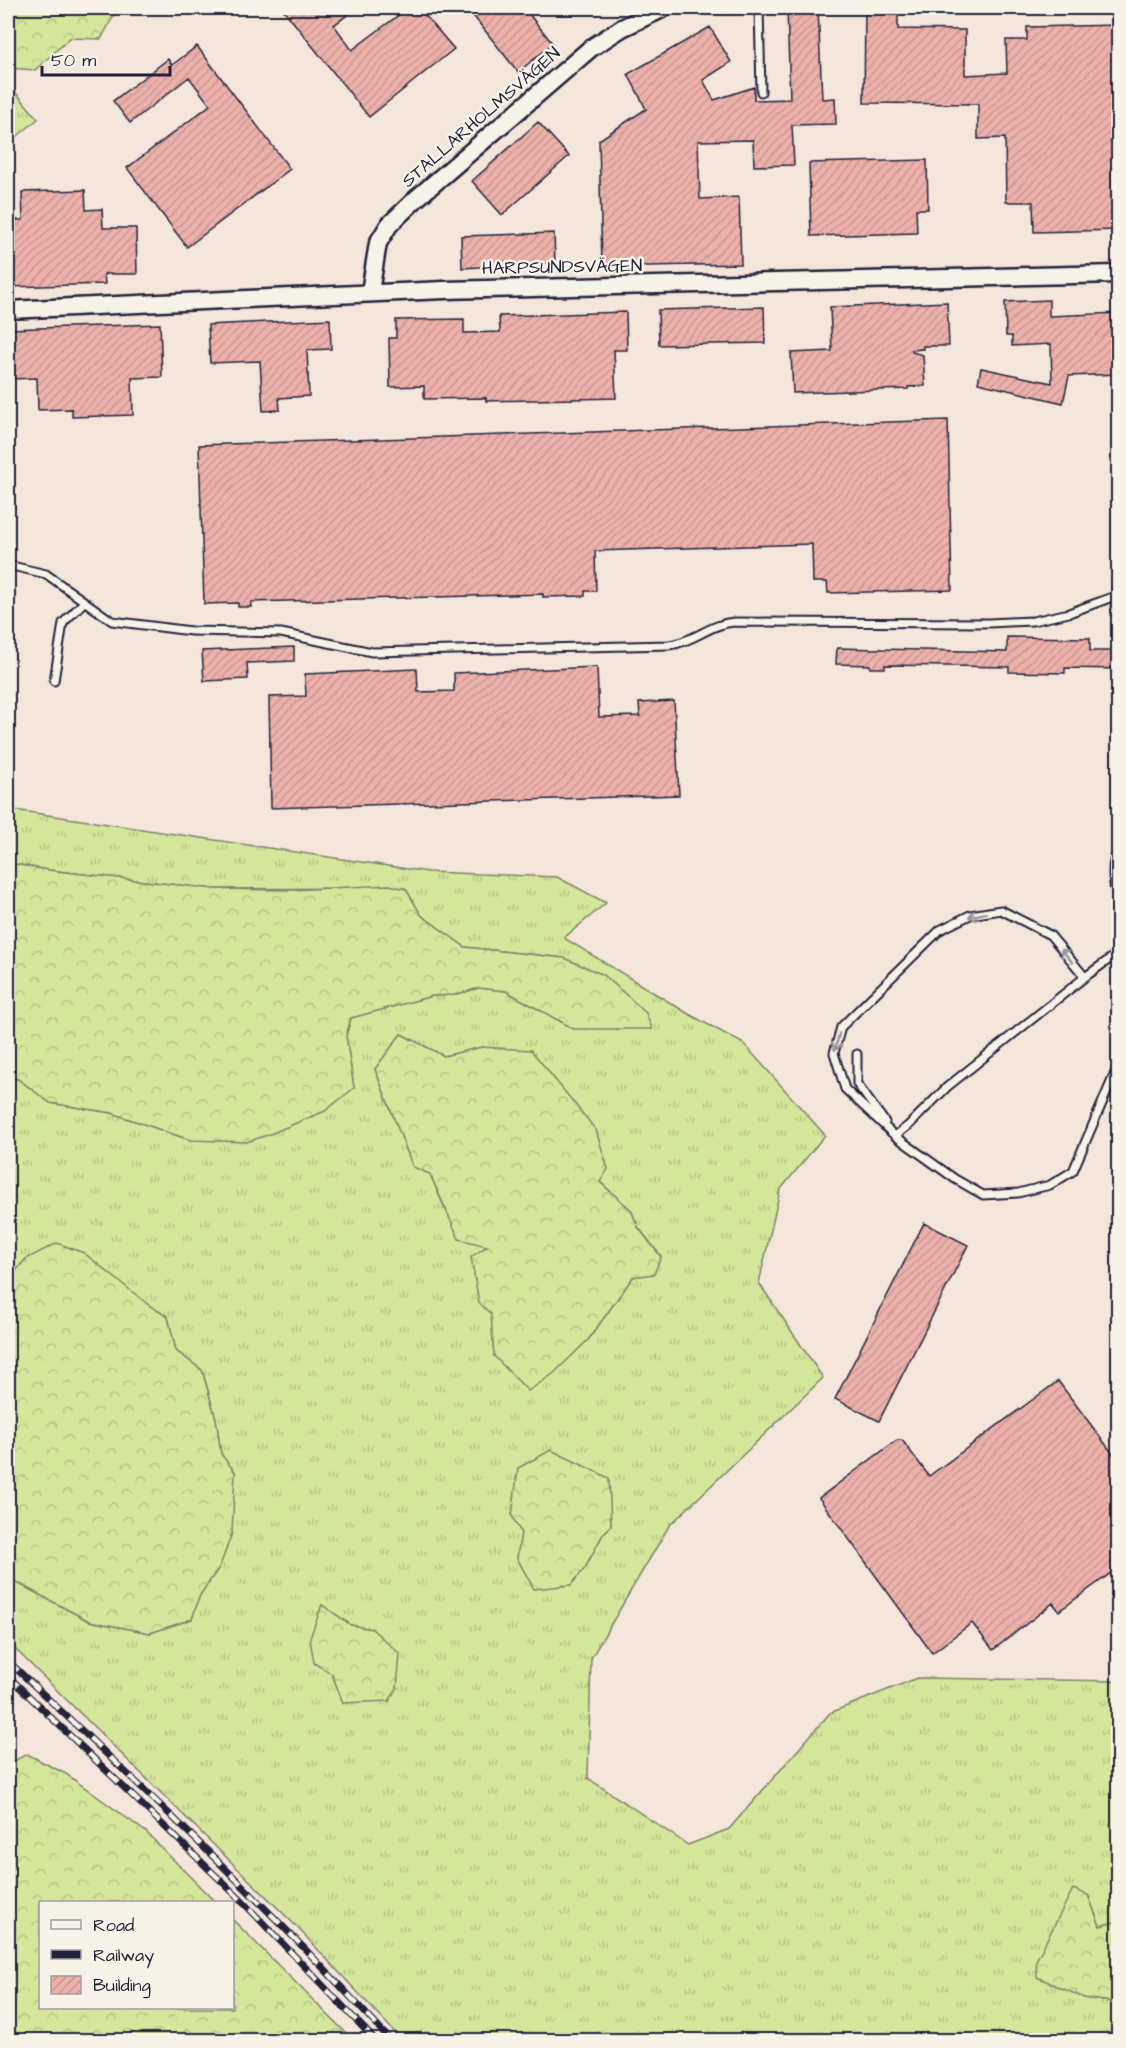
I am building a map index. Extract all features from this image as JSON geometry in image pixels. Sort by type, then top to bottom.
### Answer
[{"type":"street","name":"STALLARHOLMSVÄGEN","points":[[370,292],[378,243],[389,225],[417,198],[591,48],[622,28],[664,8]]},
{"type":"street","name":"HARPSUNDSVÄGEN","points":[[8,310],[370,292],[1119,274]]},
{"type":"lane","points":[[759,8],[761,92]]},
{"type":"lane","points":[[8,565],[46,574],[112,621],[191,631],[281,633],[372,652],[669,645],[680,644],[716,626],[735,622],[989,623],[1034,621],[1069,613],[1119,595]]},
{"type":"lane","points":[[54,681],[63,623],[84,602]]},
{"type":"lane","points":[[1119,852],[1115,856],[1113,879],[1119,904]]},
{"type":"lane","points":[[1085,977],[1050,935],[1001,910],[970,915],[940,930],[841,1027],[834,1053],[845,1089],[895,1136],[956,1179],[983,1195],[1018,1193],[1050,1185],[1073,1171],[1119,1066]]},
{"type":"lane","points":[[895,1136],[947,1087],[1085,977],[1119,953]]},
{"type":"lane","points":[[857,1054],[857,1084],[895,1136]]},
{"type":"green space","points":[[8,8],[118,8],[101,39],[70,38],[35,70],[8,68]]},
{"type":"green space","points":[[8,83],[38,119],[8,144]]},
{"type":"green space","points":[[8,809],[428,872],[557,877],[606,903],[564,938],[687,1013],[744,1044],[825,1135],[780,1190],[759,1283],[823,1378],[669,1526],[591,1658],[588,1778],[688,1845],[729,1829],[830,1713],[917,1678],[1118,1681],[1118,1910],[1115,1922],[1100,1926],[1088,1895],[1084,1998],[1118,2003],[1118,2040],[402,2040],[295,1925],[8,1642],[8,1578],[89,1621],[150,1633],[192,1619],[200,1595],[220,1566],[235,1472],[221,1454],[216,1419],[202,1370],[176,1351],[168,1317],[150,1306],[26,1259],[8,1280],[8,1077],[18,1079],[51,1103],[112,1113],[190,1140],[354,1088],[346,1036],[351,1018],[432,996],[454,995],[479,988],[506,991],[574,1029],[564,958],[465,947],[421,915],[405,888],[214,889],[48,870],[8,863]],"holes":[[[401,1034],[444,1056],[482,1047],[600,1182],[631,1210],[638,1227],[661,1256],[633,1277],[588,1340],[494,1356],[488,1246],[445,1209],[430,1174],[413,1167],[375,1069]],[[587,1469],[608,1478],[611,1526],[603,1534],[585,1568],[553,1586],[534,1588],[517,1558],[521,1533]],[[322,1605],[351,1625],[372,1629],[343,1703],[332,1674]]]},
{"type":"green space","points":[[8,863],[48,870],[214,889],[291,890],[389,885],[406,889],[421,915],[465,947],[564,958],[604,975],[646,1013],[652,1029],[574,1029],[506,991],[479,988],[454,995],[432,996],[351,1018],[346,1036],[354,1088],[325,1111],[247,1142],[190,1140],[112,1113],[50,1103],[18,1079],[8,1077]]},
{"type":"green space","points":[[401,1034],[444,1056],[482,1047],[531,1050],[596,1130],[608,1169],[600,1182],[631,1210],[638,1227],[661,1257],[654,1274],[633,1277],[588,1340],[553,1374],[528,1391],[494,1356],[491,1314],[479,1303],[471,1257],[487,1246],[459,1239],[430,1174],[413,1167],[375,1069]]},
{"type":"green space","points":[[57,1243],[84,1253],[150,1306],[168,1317],[176,1351],[202,1370],[216,1419],[221,1454],[235,1472],[232,1533],[220,1566],[200,1595],[192,1619],[150,1633],[89,1621],[8,1578],[8,1280],[26,1259]]},
{"type":"green space","points":[[551,1450],[609,1478],[611,1526],[603,1534],[585,1568],[571,1585],[534,1589],[517,1558],[521,1533],[512,1516],[518,1468]]},
{"type":"green space","points":[[322,1605],[351,1625],[372,1629],[400,1654],[397,1688],[389,1701],[343,1703],[332,1674],[314,1663],[310,1638]]},
{"type":"green space","points":[[27,1754],[66,1774],[146,1832],[214,1901],[39,1901],[39,2009],[234,2009],[234,1921],[353,2040],[8,2040],[8,1764]]},
{"type":"green space","points":[[1073,1889],[1088,1895],[1100,1926],[1115,1922],[1118,1910],[1118,2003],[1084,1998],[1037,1977],[1036,1961]]},
{"type":"building","points":[[282,8],[357,8],[334,25],[352,50],[408,8],[419,8],[454,49],[369,117]]},
{"type":"building","points":[[467,8],[524,8],[553,44],[518,72]]},
{"type":"building","points":[[787,8],[818,8],[822,99],[835,98],[836,124],[792,125],[794,165],[754,166],[753,140],[698,141],[700,199],[739,197],[741,264],[602,267],[599,140],[646,109],[628,74],[710,27],[731,62],[703,80],[714,100],[754,87],[754,100],[790,99]]},
{"type":"building","points":[[865,8],[898,8],[898,29],[965,30],[965,75],[1007,73],[1006,40],[1027,40],[1027,27],[1119,25],[1119,230],[1034,232],[1033,202],[1006,202],[1005,138],[978,139],[978,104],[864,103]]},
{"type":"building","points":[[197,46],[290,169],[187,247],[127,168],[210,105],[189,77],[130,123],[113,101],[168,59],[172,65]]},
{"type":"building","points":[[538,122],[569,156],[502,215],[472,181]]},
{"type":"building","points":[[927,160],[928,209],[916,209],[917,233],[811,236],[809,163]]},
{"type":"building","points":[[85,190],[86,210],[102,209],[103,228],[136,228],[137,274],[104,274],[105,284],[8,287],[8,220],[23,220],[22,192]]},
{"type":"building","points":[[554,233],[555,263],[462,268],[461,236]]},
{"type":"building","points":[[1049,300],[1049,316],[1119,313],[1119,374],[1069,376],[1063,403],[978,383],[981,368],[1052,383],[1051,344],[1012,346],[1012,336],[1006,336],[1005,302]]},
{"type":"building","points":[[947,302],[949,346],[923,346],[923,349],[912,350],[912,352],[923,355],[925,386],[908,387],[908,389],[793,393],[791,353],[832,351],[830,307]]},
{"type":"building","points":[[764,307],[765,343],[659,345],[658,310]]},
{"type":"building","points":[[626,312],[627,350],[614,350],[616,398],[486,401],[486,398],[424,399],[424,386],[390,387],[389,338],[396,338],[396,320],[464,319],[464,333],[500,332],[499,316]]},
{"type":"building","points":[[330,319],[331,349],[307,350],[309,396],[279,398],[280,410],[263,411],[260,361],[210,363],[208,325]]},
{"type":"building","points":[[160,324],[162,377],[132,378],[133,415],[72,417],[72,409],[38,410],[37,378],[10,379],[8,329]]},
{"type":"building","points":[[948,420],[952,590],[828,593],[827,582],[813,582],[812,544],[595,551],[596,591],[585,591],[585,596],[543,597],[543,594],[251,602],[251,607],[238,607],[238,603],[204,604],[199,445]]},
{"type":"building","points":[[1007,637],[1090,638],[1090,651],[1119,651],[1119,669],[1065,668],[1065,673],[1009,672],[1009,667],[885,665],[885,668],[870,668],[870,665],[836,664],[837,648],[1007,652]]},
{"type":"building","points":[[294,647],[294,661],[247,663],[248,679],[204,681],[202,651]]},
{"type":"building","points":[[597,667],[599,717],[640,716],[639,703],[674,701],[679,795],[271,808],[269,697],[306,696],[305,674],[417,669],[418,692],[454,691],[454,673]]},
{"type":"building","points":[[924,1223],[968,1245],[879,1421],[835,1399]]},
{"type":"building","points":[[1058,1381],[1119,1462],[1119,1567],[1059,1611],[1053,1603],[993,1650],[972,1623],[932,1653],[819,1498],[897,1440],[902,1440],[929,1476]]},
{"type":"railway","points":[[8,1661],[251,1894],[390,2040]]},
{"type":"railway","points":[[8,1676],[239,1898],[375,2040]]}]
